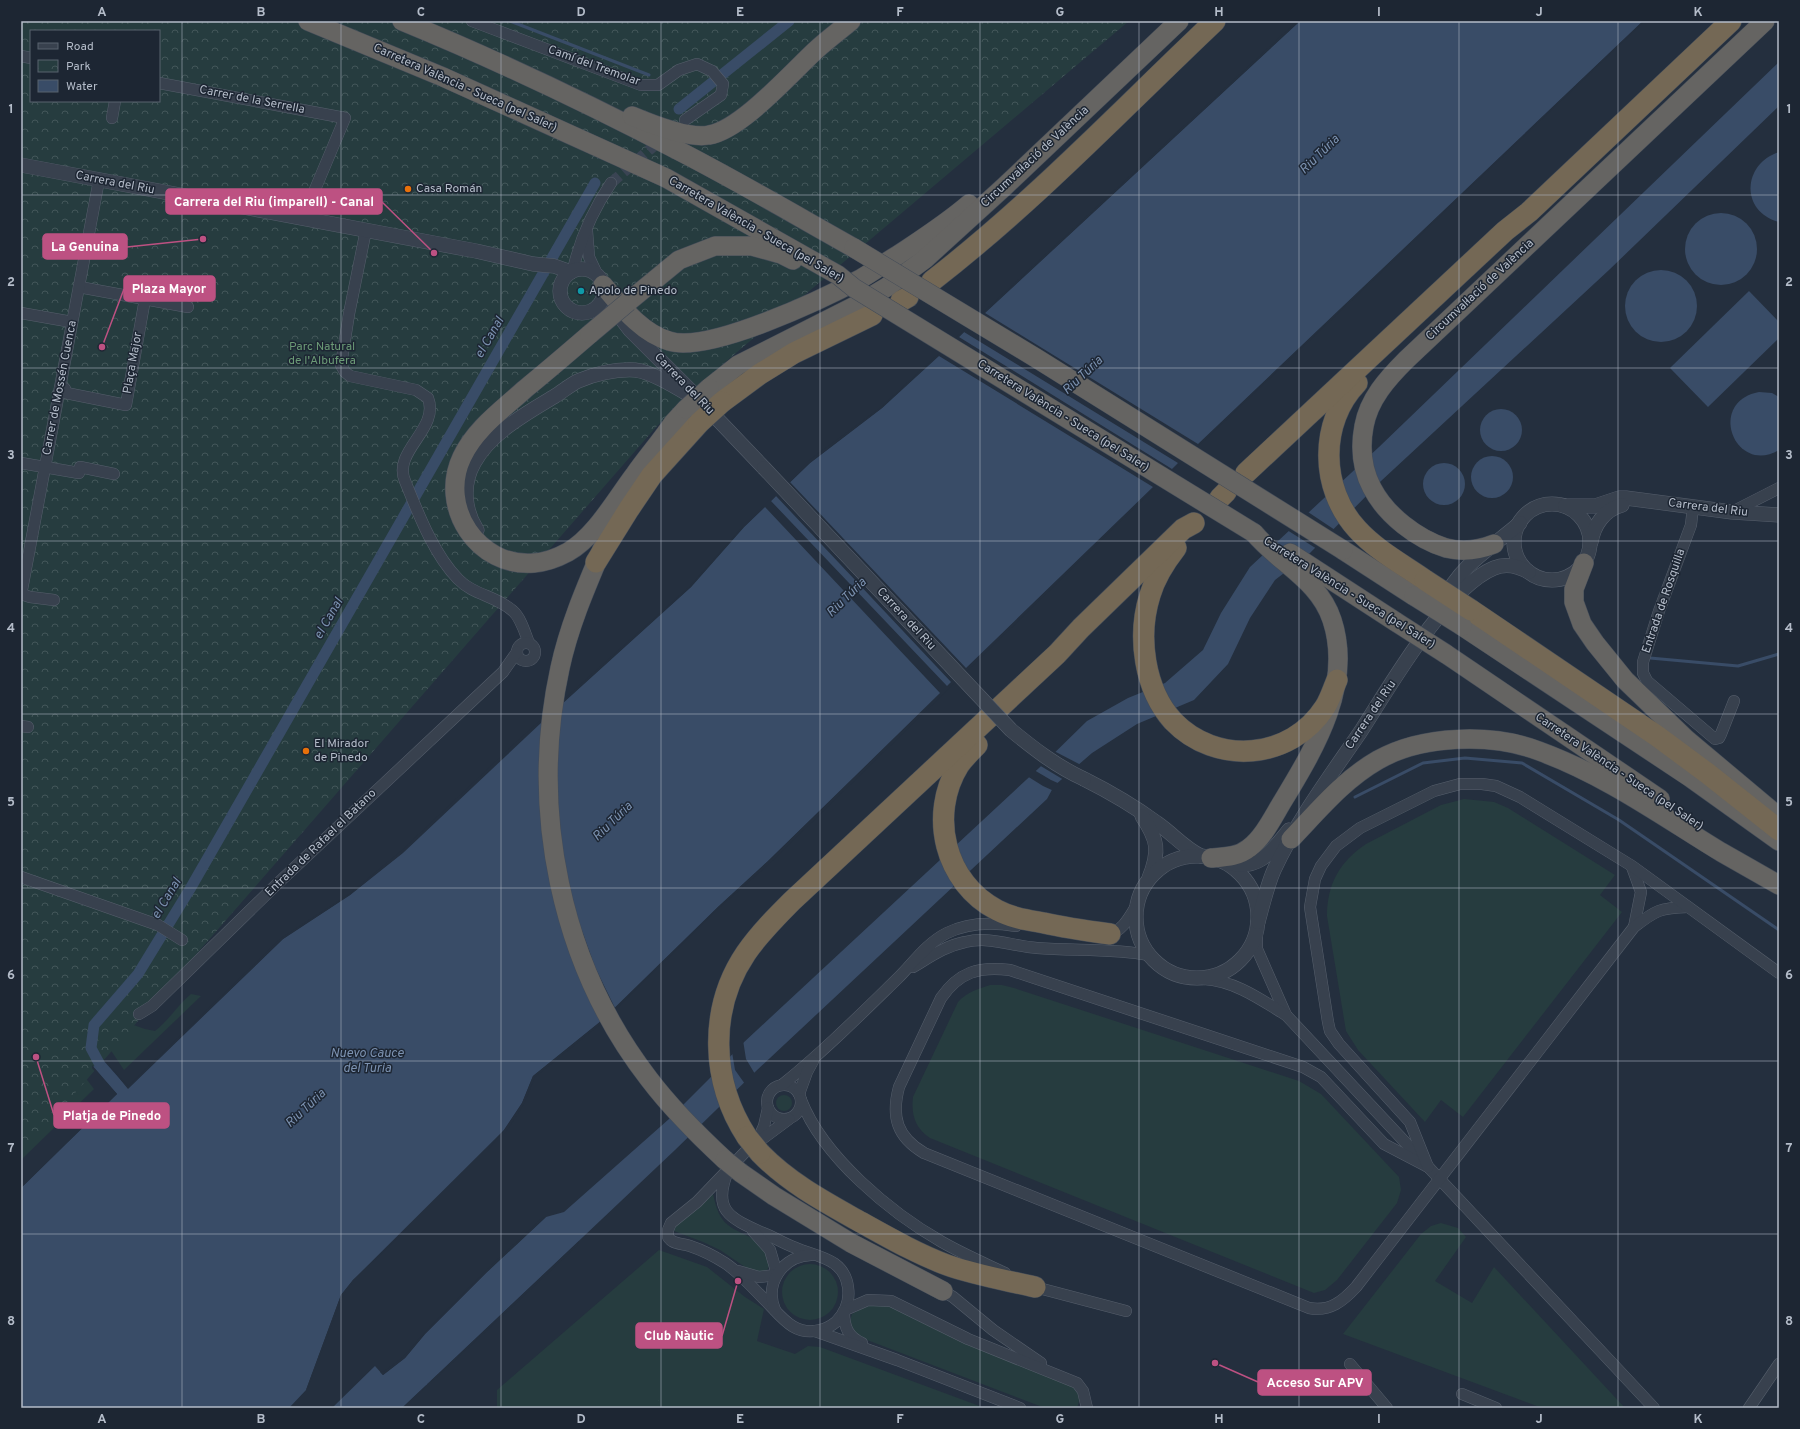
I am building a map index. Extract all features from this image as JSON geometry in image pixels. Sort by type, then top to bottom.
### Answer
[{"type":"highway","name":"Carretera València - Sueca (pel Saler)","points":[[308,21],[443,77],[666,178],[818,268],[838,275],[854,288],[1254,534],[1267,548],[1299,572],[1314,577],[1396,622],[1446,654],[1720,840],[1779,884]]},
{"type":"highway","points":[[402,21],[568,95],[684,153],[854,248],[1036,358],[1343,550],[1420,588],[1657,736],[1707,773],[1779,830]]},
{"type":"highway","points":[[568,95],[600,102],[638,118],[682,133],[709,135],[718,132],[739,120],[762,102],[815,51],[851,21]]},
{"type":"highway","name":"Circumval·lació de València","points":[[818,268],[781,254],[752,246],[715,246],[679,260],[490,419],[473,438],[461,458],[455,479],[455,498],[462,522],[476,542],[489,552],[502,558],[525,563],[550,560],[570,550],[581,542],[601,520],[673,423],[704,405],[738,365],[855,306],[899,295],[925,259],[1178,21]]},
{"type":"highway","points":[[932,281],[1006,221],[1104,129],[1215,21]]},
{"type":"highway","name":"Circumval·lació de València","points":[[1246,473],[1505,231],[1529,212],[1731,21]]},
{"type":"highway","name":"Circumval·lació de València","points":[[1494,544],[1477,549],[1466,550],[1452,549],[1438,545],[1403,524],[1377,496],[1368,478],[1364,464],[1362,446],[1364,425],[1371,405],[1377,394],[1395,372],[1765,21]]},
{"type":"highway","points":[[601,285],[626,312],[645,329],[670,342],[686,343],[719,338],[799,307],[863,278],[922,239],[962,210],[999,180],[1026,165]]},
{"type":"highway","points":[[1420,588],[1350,521],[1335,493],[1330,471],[1330,436],[1336,415],[1346,396],[1366,373],[1510,238],[1529,212]]},
{"type":"highway","points":[[872,316],[794,353],[704,405],[652,475],[596,562],[570,629],[560,667],[554,699],[548,755],[548,789],[553,848],[567,914],[578,946],[589,975],[604,1006],[632,1055],[665,1098],[698,1135],[731,1168],[851,1244],[943,1291]]},
{"type":"highway","points":[[1035,1287],[966,1271],[929,1258],[887,1237],[798,1185],[772,1166],[737,1122],[730,1106],[721,1071],[718,1046],[722,1007],[734,973],[746,953],[774,919],[1057,654],[1145,565],[1184,529],[1197,520],[1160,572],[1150,595],[1144,632],[1145,656],[1150,677],[1160,702],[1174,721],[1201,742],[1223,750],[1247,752],[1270,749],[1293,738],[1316,718],[1328,702],[1337,680]]},
{"type":"highway","points":[[1584,563],[1575,584],[1574,602],[1582,624],[1595,643],[1629,684],[1686,739],[1779,817]]},
{"type":"highway","points":[[1110,934],[1082,931],[1011,916],[990,906],[969,888],[954,865],[944,834],[943,806],[951,780],[959,765],[968,754],[1059,669],[1145,565]]},
{"type":"highway","points":[[1212,858],[1234,856],[1248,849],[1259,837],[1291,788],[1312,748],[1332,703],[1337,680],[1338,649],[1332,620],[1314,577]]},
{"type":"highway","points":[[1467,618],[1779,841]]},
{"type":"highway","points":[[1291,839],[1335,792],[1348,781],[1379,760],[1414,746],[1456,739],[1497,740],[1539,750],[1603,780],[1670,818],[1721,851],[1779,884]]},
{"type":"street","name":"Camí del Tremolar","points":[[472,21],[641,85],[658,85],[679,70],[696,64],[712,71],[723,84],[721,95],[685,120]]},
{"type":"street","name":"Carrer de la Serrella","points":[[160,83],[345,118],[304,218]]},
{"type":"street","points":[[112,118],[115,102]]},
{"type":"street","name":"Carrera del Riu","points":[[21,166],[476,251],[533,264],[552,270],[572,271]]},
{"type":"street","name":"Carrer de Mossén Cuenca","points":[[21,595],[99,180]]},
{"type":"street","points":[[560,286],[564,278],[572,271],[582,240],[598,204],[611,183]]},
{"type":"street","name":"Entrada de Rafael el Batano","points":[[139,1014],[152,1006],[288,874],[503,672],[522,650],[520,623],[514,612],[502,602],[475,591],[459,580],[443,561],[406,485],[403,471],[404,463],[428,421],[431,411],[428,398],[416,390],[350,376],[345,372],[341,365],[349,314],[366,230]]},
{"type":"street","points":[[552,270],[560,286],[562,301],[570,310],[577,313],[591,311],[600,305],[601,285],[589,257],[586,231]]},
{"type":"street","points":[[572,271],[585,269],[601,285]]},
{"type":"street","name":"Carrera del Riu","points":[[601,285],[630,330],[704,405],[1011,730],[1038,753],[1063,769],[1111,793],[1138,810],[1191,851],[1235,865],[1249,865],[1263,858],[1314,801]]},
{"type":"street","points":[[79,287],[188,307]]},
{"type":"street","name":"Plaça Major","points":[[60,388],[65,389],[66,393],[126,405],[145,299]]},
{"type":"street","name":"Carrera del Riu","points":[[591,311],[630,330]]},
{"type":"street","points":[[21,313],[72,322]]},
{"type":"street","points":[[673,423],[659,434],[590,524],[574,540],[556,551],[537,557],[521,557],[511,554],[489,543],[474,525],[468,508],[466,493],[469,474],[480,455],[494,439],[509,427],[578,381],[605,372],[636,370],[660,378],[704,405]]},
{"type":"street","points":[[21,463],[78,473],[80,467],[114,474]]},
{"type":"street","points":[[1732,512],[1779,488]]},
{"type":"street","name":"Carrera del Riu","points":[[1563,506],[1595,506],[1619,498],[1638,499],[1732,512],[1779,515]]},
{"type":"street","name":"Carrera del Riu","points":[[1590,544],[1595,528],[1604,515],[1617,506],[1638,499]]},
{"type":"street","points":[[1553,504],[1563,506],[1573,510],[1583,520],[1590,535],[1589,554],[1584,563],[1571,576],[1563,579],[1545,580],[1529,572],[1522,565],[1515,550],[1516,532],[1526,515],[1534,509],[1553,504]]},
{"type":"street","name":"Entrada de Rosquilla","points":[[1693,507],[1691,525],[1659,611],[1645,656],[1644,672],[1647,681],[1715,739],[1719,738],[1734,701]]},
{"type":"street","name":"Carrera del Riu","points":[[1258,927],[1264,896],[1274,870],[1291,839],[1314,801],[1429,628],[1456,579],[1472,561],[1520,523]]},
{"type":"street","name":"Carrera del Riu","points":[[1429,628],[1460,593],[1485,573],[1494,568],[1507,565],[1521,568],[1529,572]]},
{"type":"street","points":[[21,595],[54,600]]},
{"type":"street","points":[[1428,1167],[1410,1122],[1338,1044],[1329,1026],[1310,907],[1315,878],[1328,855],[1347,836],[1367,824],[1434,791],[1448,786],[1470,783],[1496,786],[1520,797],[1632,866],[1779,973]]},
{"type":"street","name":"Carrera del Riu","points":[[1138,810],[1149,826],[1156,842],[1156,857],[1148,881]]},
{"type":"street","points":[[755,1144],[764,1126],[769,1096],[772,1091],[782,1085],[819,1052],[899,976],[918,955],[940,937],[969,925],[992,923],[1002,923],[1087,938],[1110,934],[1126,923],[1138,903],[1142,891],[1148,881],[1157,872],[1166,864],[1190,857],[1212,858],[1234,868],[1243,876],[1250,887],[1256,899],[1258,927],[1256,949],[1286,1015]]},
{"type":"street","points":[[1632,866],[1641,892],[1634,927]]},
{"type":"street","points":[[21,877],[158,925],[179,937]]},
{"type":"street","points":[[1138,903],[1136,925],[1139,936],[1149,955],[1157,964],[1168,971],[1191,979],[1216,976],[1238,963],[1247,953],[1258,927]]},
{"type":"street","points":[[1428,1167],[1384,1144],[1321,1077],[1303,1067],[1017,972],[998,968],[978,970],[962,977],[948,988],[941,998],[899,1087],[896,1098],[895,1110],[901,1131],[907,1140],[924,1153],[1313,1309],[1327,1308],[1336,1305],[1345,1298],[1440,1180],[1634,927],[1653,912],[1660,909],[1688,907]]},
{"type":"street","points":[[899,976],[945,948],[964,942],[983,939],[993,939],[1035,948],[1130,951],[1149,955]]},
{"type":"street","points":[[1204,978],[1226,982],[1242,989],[1286,1015],[1654,1407]]},
{"type":"street","points":[[776,1275],[765,1278],[751,1276],[730,1267],[703,1251],[672,1241],[668,1233],[671,1223],[697,1202],[746,1152],[797,1114],[801,1105],[800,1097],[807,1072],[819,1052]]},
{"type":"street","points":[[782,1085],[792,1087],[800,1097],[812,1122],[831,1148],[858,1179],[913,1224],[944,1243],[1035,1287],[1126,1311]]},
{"type":"street","points":[[768,1108],[774,1116],[779,1119],[789,1119]]},
{"type":"street","points":[[731,1168],[721,1192],[724,1205],[735,1220],[751,1229],[832,1261],[845,1276],[849,1294],[845,1311],[847,1331],[854,1340],[897,1360]]},
{"type":"street","points":[[751,1229],[770,1250],[776,1275]]},
{"type":"street","points":[[777,1313],[772,1297],[772,1287],[776,1275],[788,1261],[796,1257],[814,1254]]},
{"type":"street","points":[[730,1267],[766,1300],[784,1322],[794,1328],[806,1332],[815,1331],[833,1325],[845,1311],[868,1300],[891,1302],[974,1341],[1063,1376]]},
{"type":"street","points":[[943,1291],[953,1297],[1020,1350],[1077,1383],[1083,1391],[1085,1406]]},
{"type":"street","points":[[815,1331],[897,1360],[1020,1408]]},
{"type":"street","points":[[1350,1364],[1387,1408]]},
{"type":"street","points":[[1750,1407],[1779,1364]]},
{"type":"street","points":[[1462,1394],[1496,1408]]},
{"type":"green space","name":"Parc Natural de l'Albufera","points":[[21,21],[1129,21],[723,364],[657,426],[21,1155]]},
{"type":"green space","points":[[1464,799],[1494,802],[1508,808],[1615,875],[1600,895],[1622,912],[1463,1117],[1441,1100],[1425,1122],[1358,1050],[1346,1031],[1327,916],[1329,894],[1336,875],[1349,858],[1366,844],[1441,805]]},
{"type":"green space","points":[[990,985],[1002,985],[1014,988],[1299,1081],[1321,1094],[1399,1177],[1401,1190],[1397,1203],[1337,1280],[1325,1290],[1314,1293],[930,1138],[921,1130],[915,1120],[913,1097],[958,1002],[969,993]]},
{"type":"green space","points":[[191,994],[201,996],[124,1070],[110,1049],[128,1023],[155,1031]]},
{"type":"green space","points":[[75,1064],[94,1089],[21,1160],[21,1108]]},
{"type":"green space","points":[[781,1095],[787,1095],[792,1100],[790,1109],[787,1111],[781,1111],[776,1106],[776,1100]]},
{"type":"green space","points":[[713,1194],[717,1208],[724,1221],[732,1228],[758,1242],[765,1250],[770,1265],[767,1270],[760,1272],[748,1269],[720,1250],[674,1231],[674,1227],[698,1209]]},
{"type":"green space","points":[[1441,1223],[1458,1228],[1466,1237],[1435,1281],[1472,1303],[1494,1267],[1625,1408],[1542,1408],[1343,1334],[1421,1234],[1431,1226]]},
{"type":"green space","points":[[659,1250],[707,1267],[745,1297],[764,1309],[757,1341],[795,1354],[808,1346],[820,1347],[985,1408],[497,1408],[497,1390]]},
{"type":"green space","points":[[810,1264],[821,1266],[830,1272],[836,1281],[838,1292],[836,1303],[830,1312],[821,1318],[810,1320],[799,1318],[790,1312],[784,1303],[782,1292],[784,1281],[790,1272],[799,1266]]},
{"type":"green space","points":[[877,1304],[886,1305],[902,1311],[910,1317],[973,1347],[1075,1388],[1079,1398],[1077,1408],[1045,1408],[862,1338],[856,1334],[852,1328],[852,1314],[862,1308]]},
{"type":"green space","points":[[660,1396],[667,1398],[663,1408],[656,1408]]},
{"type":"water","name":"Nuevo Cauce del Turia","points":[[1300,21],[1643,21],[1159,482],[600,1022],[533,1076],[522,1103],[504,1130],[353,1280],[341,1295],[306,1390],[289,1408],[21,1408],[21,1188],[117,1094],[93,1067],[103,1060],[128,1088],[283,939],[350,895],[402,853],[517,744],[691,587],[744,527],[810,463],[882,408]]},
{"type":"water","points":[[1779,62],[1779,106],[1609,270],[1381,481],[1310,553],[1275,580],[1250,618],[1228,664],[1194,700],[1137,724],[1092,753],[1054,786],[1047,799],[755,1072],[675,1150],[402,1408],[332,1408],[375,1366],[383,1375],[405,1358],[425,1334],[487,1272],[546,1217],[564,1212],[669,1119],[742,1044],[1039,768],[1087,721],[1128,698],[1165,683],[1203,650],[1221,613],[1250,567],[1379,447]]},
{"type":"water","points":[[1779,152],[1779,222],[1766,217],[1757,209],[1752,199],[1750,188],[1752,177],[1758,167],[1767,158]]},
{"type":"water","points":[[1721,213],[1741,219],[1751,229],[1757,249],[1751,269],[1741,279],[1721,285],[1701,279],[1691,269],[1685,249],[1691,229],[1701,219]]},
{"type":"water","points":[[1661,270],[1681,276],[1691,286],[1697,306],[1691,326],[1681,336],[1661,342],[1641,336],[1631,326],[1625,306],[1631,286],[1641,276]]},
{"type":"water","points":[[1749,291],[1779,322],[1779,338],[1708,407],[1670,368]]},
{"type":"water","points":[[1759,392],[1772,393],[1779,397],[1779,450],[1763,455],[1750,453],[1739,446],[1733,434],[1730,422],[1734,409],[1743,398]]},
{"type":"water","points":[[1497,409],[1505,409],[1513,412],[1519,418],[1522,430],[1519,442],[1513,448],[1505,451],[1497,451],[1489,448],[1483,442],[1480,434],[1480,426],[1483,418],[1489,412]]},
{"type":"water","points":[[1488,456],[1496,456],[1504,459],[1510,465],[1513,477],[1510,489],[1504,495],[1496,498],[1488,498],[1480,495],[1474,489],[1471,481],[1471,473],[1474,465],[1480,459]]},
{"type":"water","points":[[1440,463],[1448,463],[1456,466],[1462,472],[1465,484],[1462,496],[1456,502],[1448,505],[1440,505],[1432,502],[1426,496],[1423,488],[1423,480],[1426,472],[1432,466]]},
{"type":"pier","points":[[1297,21],[1300,21],[985,313],[1198,444],[1643,21],[1645,21],[1160,483],[769,864],[720,907],[602,1023],[535,1077],[524,1104],[506,1132],[488,1150],[504,1130],[522,1103],[533,1076],[601,1021],[543,838],[539,774],[542,722],[403,853],[350,895],[283,939],[128,1089],[103,1058],[128,1086],[281,938],[349,894],[401,851],[516,742],[690,586],[743,526],[808,461],[881,407]],"holes":[[[964,332],[1178,463],[1172,469],[959,337]],[[939,356],[1153,487],[966,668],[790,482],[810,463],[882,408]],[[776,496],[951,682],[947,686],[771,501]],[[765,507],[940,693],[615,1008],[595,967],[575,911],[563,856],[557,792],[559,724],[562,704],[691,587],[744,527]]]},
{"type":"pier","points":[[1308,512],[1335,530],[1317,549],[1287,530]]},
{"type":"pier","points":[[1054,751],[1081,765],[1064,780],[1039,765]]},
{"type":"pier","points":[[1034,770],[1060,784],[1054,791],[1043,786],[1027,776]]},
{"type":"pier","points":[[743,1040],[746,1059],[755,1074],[745,1084],[735,1070],[732,1052]]},
{"type":"pier","points":[[92,1065],[117,1094],[21,1188],[21,1186],[114,1094],[92,1068]]},
{"type":"pier","points":[[546,1217],[487,1272],[425,1334],[405,1358],[383,1375],[380,1372],[383,1372],[403,1357],[424,1333],[486,1270],[542,1218]]},
{"type":"pier","points":[[408,1228],[354,1281],[343,1296],[306,1390],[341,1295],[353,1280]]},
{"type":"pier","points":[[579,1241],[577,1246],[435,1379],[429,1382]]},
{"type":"pier","points":[[427,1385],[405,1408],[402,1408]]},
{"type":"waterway","points":[[510,21],[649,75]]},
{"type":"waterway","points":[[679,109],[789,21]]},
{"type":"waterway","name":"el Canal","points":[[99,1063],[91,1048],[94,1025],[138,974],[190,889],[595,183]]},
{"type":"waterway","points":[[1650,658],[1738,666],[1779,654]]},
{"type":"waterway","points":[[1355,797],[1423,763],[1465,758],[1522,763],[1619,820],[1779,930]]},
{"type":"tunnel","points":[[611,183],[663,138]]},
{"type":"place","name":"Casa Román","points":[[408,189]]},
{"type":"place","name":"La Genuina","points":[[203,239]]},
{"type":"place","name":"Carrera del Riu (imparell) - Canal","points":[[434,253]]},
{"type":"place","name":"Apolo de Pinedo","points":[[581,291]]},
{"type":"place","name":"Plaza Mayor","points":[[102,347]]},
{"type":"place","name":"El Mirador de Pinedo","points":[[306,751]]},
{"type":"place","name":"Platja de Pinedo","points":[[36,1057]]},
{"type":"place","name":"Club Nàutic","points":[[738,1281]]},
{"type":"place","name":"Acceso Sur APV","points":[[1215,1363]]},
{"type":"water label","name":"Riu Túria","points":[[1320,155]]},
{"type":"water label","name":"Riu Túria","points":[[1083,376]]},
{"type":"water label","name":"Riu Túria","points":[[847,598]]},
{"type":"water label","name":"Riu Túria","points":[[613,822]]},
{"type":"water label","name":"Riu Túria","points":[[306,1109]]}]
